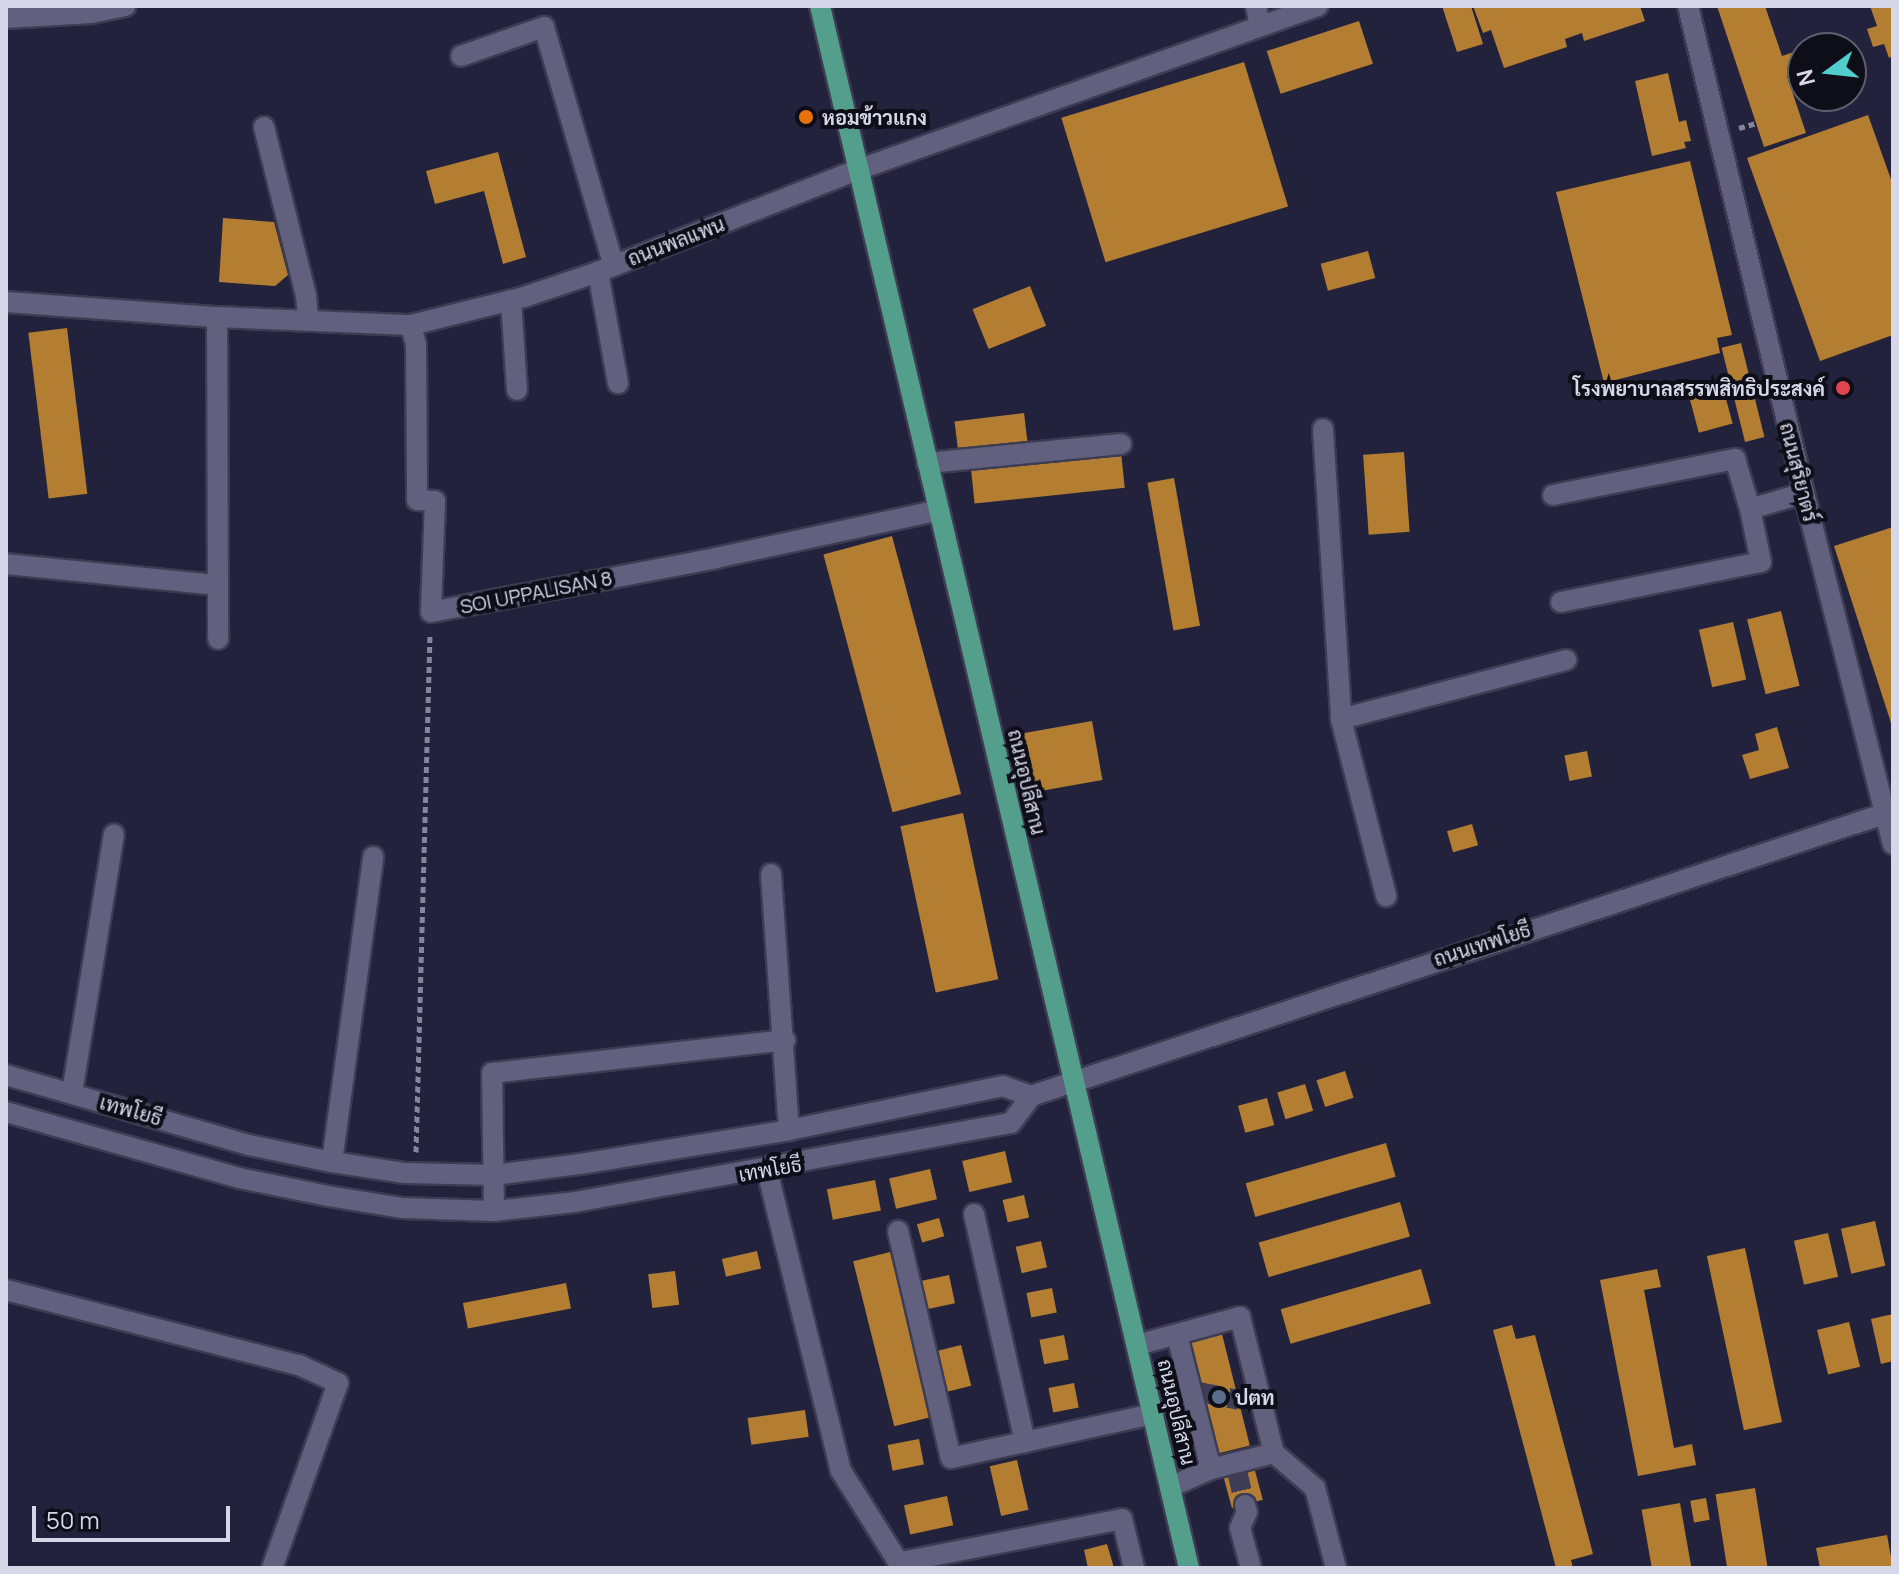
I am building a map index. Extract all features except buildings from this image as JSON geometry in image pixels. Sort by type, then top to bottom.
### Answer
[{"type":"main road","name":"ถนนอุปลีสาน","points":[[820,6],[1189,1568]]},
{"type":"street","points":[[6,18],[92,13],[125,6]]},
{"type":"street","name":"ถนนพลแพน","points":[[6,302],[217,317],[411,325],[511,300],[606,269],[1258,16],[1318,6]]},
{"type":"street","name":"ถนนสุริยาตร์","points":[[1688,6],[1804,493],[1889,812],[1893,844]]},
{"type":"street","points":[[461,56],[544,27],[606,269],[618,383]]},
{"type":"street","points":[[264,127],[306,295],[308,319]]},
{"type":"street","points":[[511,300],[517,390]]},
{"type":"street","points":[[217,317],[218,639]]},
{"type":"street","name":"SOI UPPALISAN 8","points":[[411,325],[416,345],[417,500],[435,501],[431,612],[716,558],[939,510]]},
{"type":"street","points":[[1323,429],[1341,719],[1386,896]]},
{"type":"street","points":[[927,463],[1121,444]]},
{"type":"street","points":[[1553,495],[1735,459],[1761,562],[1561,602]]},
{"type":"street","points":[[1750,509],[1804,493]]},
{"type":"street","points":[[6,564],[218,585]]},
{"type":"street","points":[[1341,719],[1566,660]]},
{"type":"street","name":"ถนนเทพโยธี","points":[[1073,1084],[1365,982],[1889,812]]},
{"type":"street","points":[[72,1093],[114,834]]},
{"type":"street","points":[[332,1162],[373,857]]},
{"type":"street","points":[[771,874],[789,1130]]},
{"type":"street","points":[[494,1211],[492,1073],[785,1040]]},
{"type":"street","name":"เทพโยธี","points":[[6,1075],[249,1145],[332,1162],[415,1173],[494,1175],[789,1130],[1003,1086],[1031,1096],[1073,1084]]},
{"type":"street","name":"เทพโยธี","points":[[6,1112],[239,1178],[403,1208],[494,1211],[575,1202],[767,1170],[1011,1123],[1031,1096]]},
{"type":"street","points":[[767,1170],[841,1471],[902,1565],[1122,1519],[1134,1568]]},
{"type":"street","points":[[974,1214],[1025,1442]]},
{"type":"street","points":[[898,1231],[951,1458],[1153,1414]]},
{"type":"street","points":[[6,1290],[299,1365],[338,1383],[272,1568]]},
{"type":"street","points":[[1137,1345],[1240,1317],[1274,1453],[1315,1488],[1336,1568]]},
{"type":"street","points":[[1177,1335],[1195,1391],[1211,1469]]},
{"type":"street","points":[[1239,1400],[1261,1404]]},
{"type":"street","points":[[1170,1487],[1211,1469],[1235,1467],[1274,1453]]},
{"type":"street","points":[[1245,1505],[1247,1512],[1240,1528],[1251,1568]]},
{"type":"path","points":[[415,1173],[431,612]]},
{"type":"tunnel","points":[[1199,1392],[1239,1400]]},
{"type":"tunnel","points":[[1237,1471],[1245,1505]]},
{"type":"place","name":"หอมข้าวแกง","points":[[806,117]]},
{"type":"place","name":"โรงพยาบาลสรรพสิทธิประสงค์","points":[[1843,388]]},
{"type":"place","name":"ปตท","points":[[1219,1397]]}]
